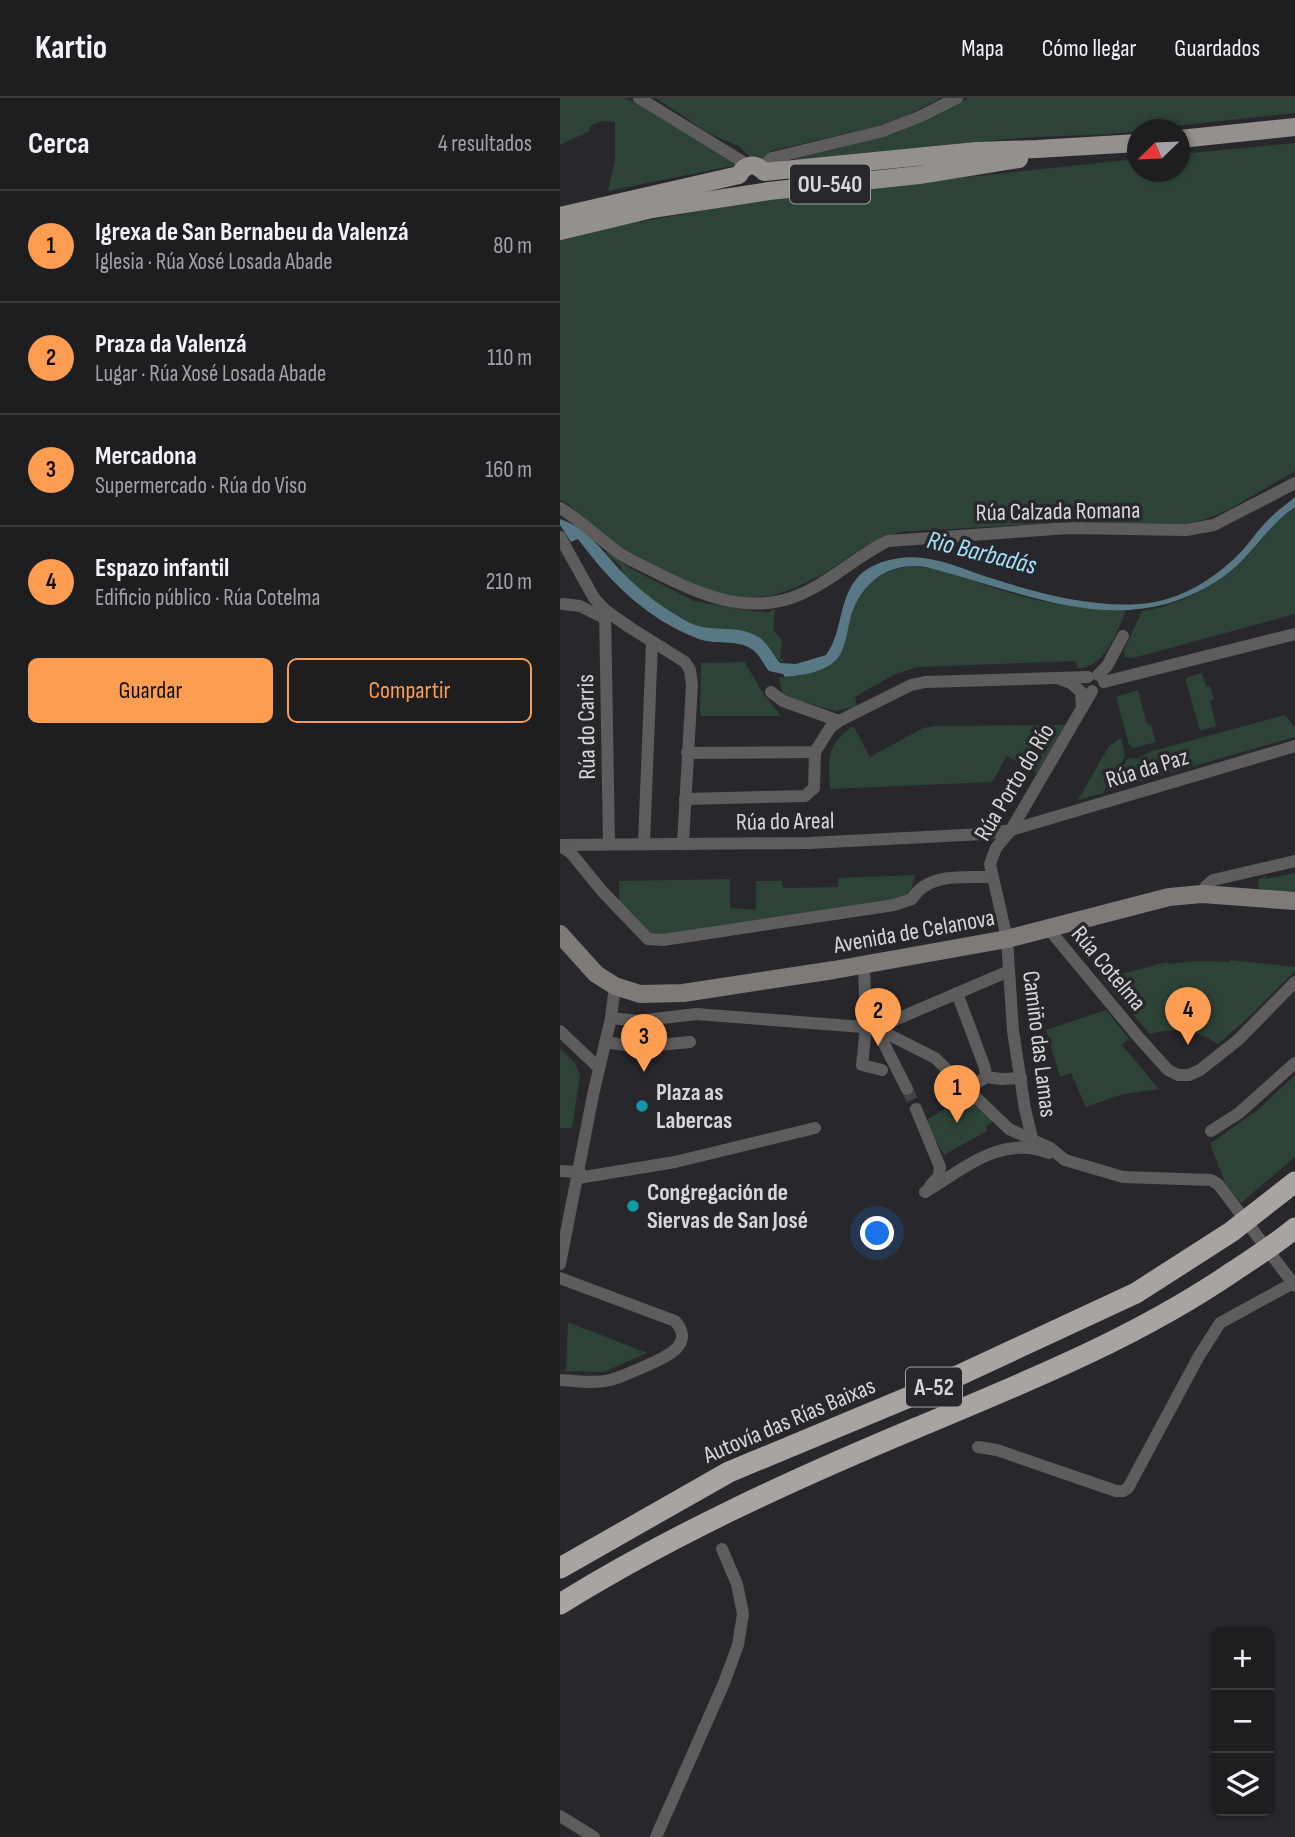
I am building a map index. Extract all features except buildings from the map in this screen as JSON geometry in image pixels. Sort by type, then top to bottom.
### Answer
[{"type":"highway","name":"Autovía das Rías Baixas","points":[[560,1568],[729,1472],[939,1385],[1136,1293],[1231,1232],[1295,1182]]},
{"type":"highway","name":"A-52","points":[[560,1604],[609,1573],[711,1519],[820,1469],[1057,1369],[1153,1322],[1198,1295],[1295,1228]]},
{"type":"main road","points":[[1190,138],[1295,127]]},
{"type":"main road","name":"OU-540","points":[[560,216],[689,187],[1037,149],[1127,144]]},
{"type":"main road","name":"OU-540","points":[[761,178],[809,179],[836,183],[919,175],[1102,146]]},
{"type":"main road","points":[[560,231],[652,209],[679,199],[761,178]]},
{"type":"street","points":[[639,98],[761,178],[772,158],[883,131],[957,98]]},
{"type":"street","name":"Rúa Calzada Romana","points":[[560,508],[584,523],[617,552],[697,593],[758,605],[792,598],[888,541],[1069,528],[1186,530],[1214,525],[1295,484]]},
{"type":"street","points":[[561,538],[604,614]]},
{"type":"street","points":[[562,604],[580,592],[584,582]]},
{"type":"street","points":[[562,604],[580,606],[604,614],[685,662],[690,670],[692,685],[682,844]]},
{"type":"street","name":"Rúa do Carris","points":[[604,614],[609,843]]},
{"type":"street","points":[[685,799],[805,796],[814,788],[815,752],[830,728],[911,685],[1050,677],[1097,678],[1295,634]]},
{"type":"street","points":[[1097,678],[1124,636]]},
{"type":"street","points":[[644,842],[652,642]]},
{"type":"street","points":[[1050,677],[1077,687],[1083,699],[1081,711]]},
{"type":"street","name":"Rúa Porto do Río","points":[[1007,939],[990,864],[996,848],[1011,830],[1092,691],[1087,685],[1097,678]]},
{"type":"street","points":[[771,692],[783,701],[839,721]]},
{"type":"street","name":"Rúa da Paz","points":[[1011,830],[1295,746]]},
{"type":"street","points":[[687,753],[815,752]]},
{"type":"street","points":[[1035,790],[1032,802],[1035,810],[1043,815],[1057,816]]},
{"type":"street","name":"Rúa do Areal","points":[[560,845],[644,842],[810,843],[983,834],[1011,830]]},
{"type":"street","points":[[560,845],[571,853],[648,939],[894,905],[912,899],[917,890],[934,880],[992,877]]},
{"type":"street","points":[[1202,894],[1213,880],[1295,862]]},
{"type":"street","name":"Avenida de Celanova","points":[[560,934],[596,974],[615,986],[640,994],[683,993],[864,965],[1007,939],[1170,897],[1202,894],[1295,901]]},
{"type":"street","name":"Rúa Cotelma","points":[[1048,927],[1140,1039],[1168,1070],[1178,1075],[1189,1075],[1200,1070],[1238,1040],[1295,982]]},
{"type":"street","name":"Camiño das Lamas","points":[[1007,939],[1013,1031],[1032,1138],[1065,1160],[1123,1177],[1211,1180],[1218,1184],[1292,1281]]},
{"type":"street","points":[[864,965],[871,1028],[862,1065],[882,1070]]},
{"type":"street","points":[[871,1028],[1009,971]]},
{"type":"street","points":[[560,1264],[611,1018],[615,986]]},
{"type":"street","points":[[957,993],[982,1055],[986,1077]]},
{"type":"street","points":[[611,1018],[638,1021],[696,1014],[871,1028],[935,1058],[1009,1129],[1032,1138]]},
{"type":"street","points":[[871,1028],[907,1089]]},
{"type":"street","points":[[560,1031],[599,1068]]},
{"type":"street","points":[[605,1042],[638,1046],[690,1042]]},
{"type":"street","points":[[1211,1131],[1239,1113],[1295,1063]]},
{"type":"street","points":[[968,1089],[986,1077],[1021,1078]]},
{"type":"street","points":[[916,1109],[940,1167],[939,1176],[925,1192],[997,1150],[1038,1149],[1065,1160]]},
{"type":"street","points":[[560,1171],[579,1175],[675,1162],[815,1128]]},
{"type":"street","points":[[560,1278],[675,1321],[680,1327],[681,1337],[678,1348],[670,1355],[613,1380],[560,1380]]},
{"type":"street","points":[[978,1447],[997,1450],[1123,1492],[1128,1488],[1199,1356],[1220,1323],[1292,1281]]},
{"type":"street","points":[[656,1837],[738,1645],[743,1614],[737,1584],[722,1549]]},
{"type":"street","points":[[560,1816],[594,1837]]},
{"type":"green space","points":[[560,98],[624,98],[737,165],[608,191],[615,160],[615,122],[602,121],[590,126],[590,131],[560,145]]},
{"type":"green space","points":[[656,98],[939,99],[900,119],[871,128],[771,151],[760,162],[751,158],[740,147],[708,133]]},
{"type":"green space","points":[[969,98],[1295,98],[1295,113],[1190,124],[1190,119],[1127,119],[1127,132],[1024,138],[772,165],[896,133]]},
{"type":"green space","points":[[1295,143],[1295,471],[1230,509],[1207,519],[1184,524],[1071,522],[900,532],[862,548],[822,575],[795,588],[771,596],[737,598],[699,589],[670,574],[609,540],[560,500],[560,240],[612,227],[778,197],[1127,160],[1127,182],[1190,182],[1190,153]]},
{"type":"green space","points":[[1295,507],[1295,614],[1133,658],[1125,657],[1124,650],[1142,611],[1182,600],[1222,578],[1243,561],[1274,525]]},
{"type":"green space","points":[[607,551],[628,567],[694,601],[752,611],[769,612],[775,608],[773,630],[782,640],[780,658],[785,663],[777,659],[755,635],[742,631],[701,628],[669,612],[629,579]]},
{"type":"green space","points":[[911,566],[945,571],[1016,595],[1047,602],[1094,609],[1126,610],[1108,649],[1095,663],[1086,667],[1077,668],[1076,661],[917,667],[893,675],[855,697],[857,706],[835,711],[783,696],[779,678],[820,670],[839,656],[853,611],[863,591],[877,577]]},
{"type":"green space","points":[[745,662],[762,692],[781,716],[700,716],[701,663]]},
{"type":"green space","points":[[1202,673],[1214,700],[1210,701],[1216,726],[1200,731],[1185,678]]},
{"type":"green space","points":[[1138,690],[1147,724],[1151,725],[1156,742],[1134,748],[1129,745],[1116,697]]},
{"type":"green space","points":[[1285,715],[1295,728],[1295,737],[1107,791],[1128,758],[1137,759],[1149,752]]},
{"type":"green space","points":[[1065,725],[1037,773],[1007,756],[992,782],[830,789],[829,760],[833,746],[853,726],[870,757],[923,728],[935,726]]},
{"type":"green space","points":[[1121,738],[1125,756],[1103,793],[1078,800],[1109,746]]},
{"type":"green space","points":[[1295,873],[1295,894],[1263,892],[1259,889],[1258,880],[1267,875],[1265,879]]},
{"type":"green space","points":[[915,875],[910,896],[648,939],[619,908],[619,881],[730,879],[730,908],[756,910],[756,881],[782,881],[783,888],[838,887],[838,878]]},
{"type":"green space","points":[[1230,960],[1295,967],[1295,971],[1218,1044],[1185,1031],[1150,1034],[1102,979],[1167,962]]},
{"type":"green space","points":[[1106,1010],[1129,1039],[1122,1045],[1159,1089],[1123,1094],[1086,1107],[1071,1073],[1060,1077],[1046,1030]]},
{"type":"green space","points":[[560,1048],[575,1063],[580,1076],[572,1128],[560,1128]]},
{"type":"green space","points":[[1295,1075],[1295,1157],[1241,1203],[1226,1185],[1210,1144],[1259,1109]]},
{"type":"green space","points":[[967,1095],[994,1121],[986,1126],[987,1131],[944,1155],[925,1121]]},
{"type":"green space","points":[[568,1322],[647,1353],[604,1372],[566,1371]]},
{"type":"water","points":[[1295,497],[1295,507],[1223,577],[1186,597],[1149,608],[1112,610],[1075,607],[926,567],[899,568],[877,578],[860,596],[854,607],[844,647],[836,660],[819,671],[785,677],[783,674],[769,671],[758,654],[747,646],[696,638],[661,620],[616,584],[578,539],[571,542],[560,525],[560,519],[579,529],[595,542],[638,588],[688,622],[697,626],[752,633],[763,641],[780,663],[796,664],[826,655],[852,586],[864,571],[879,563],[897,558],[923,558],[1013,585],[1080,601],[1147,603],[1176,596],[1212,577],[1235,558],[1276,512]]},
{"type":"tunnel","points":[[907,1089],[916,1109]]},
{"type":"place","name":"Espazo infantil","points":[[1188,1045]]},
{"type":"place","name":"Praza da Valenzá","points":[[878,1046]]},
{"type":"place","name":"Mercadona","points":[[644,1072]]},
{"type":"place","name":"Plaza as Labercas","points":[[642,1106]]},
{"type":"place","name":"Igrexa de San Bernabeu da Valenzá","points":[[957,1123]]},
{"type":"place","name":"Congregación de Siervas de San José","points":[[633,1206]]},
{"type":"water label","name":"Rio Barbadás","points":[[982,552]]}]
